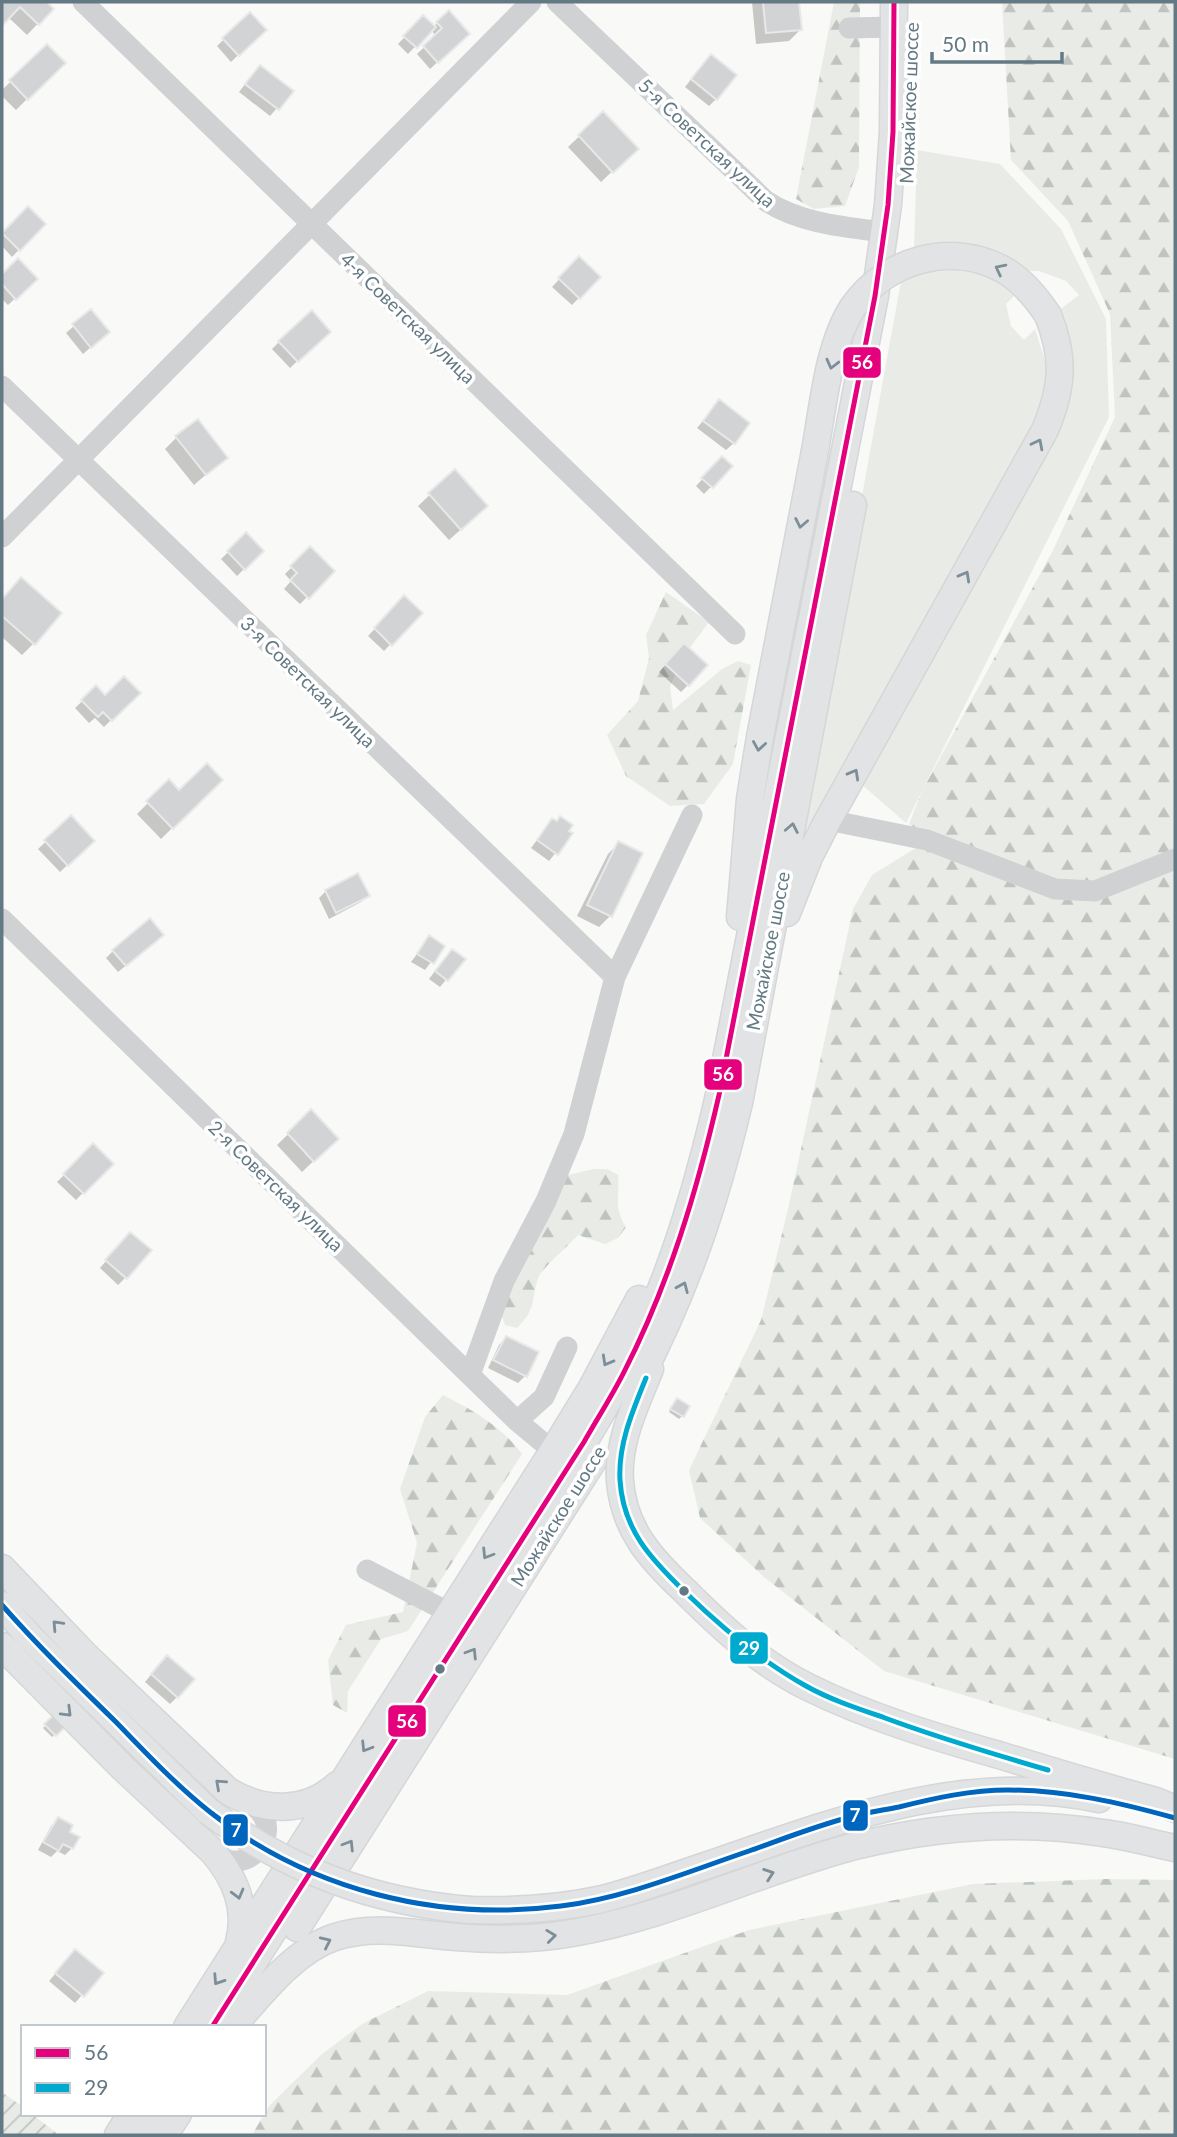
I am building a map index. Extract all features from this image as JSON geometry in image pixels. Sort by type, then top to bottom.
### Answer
[{"type":"main road","name":"Можайское шоссе","points":[[213,2025],[584,1442],[623,1373],[649,1318],[685,1226],[704,1163],[719,1095],[741,1038],[892,298],[906,208],[911,133],[912,2]]},
{"type":"main road","name":"Можайское шоссе","points":[[236,2023],[593,1461],[667,1326],[687,1279],[710,1212],[737,1114],[741,1038],[884,232],[893,132],[894,14]]},
{"type":"main road","points":[[955,256],[981,260],[1004,270],[1022,283],[1048,315],[1056,336],[1061,365],[1058,395],[1045,430],[810,855],[741,1038],[750,799],[831,367],[840,334],[853,308],[869,287],[890,272],[930,257],[955,256]]},
{"type":"main road","points":[[188,2025],[597,1378],[649,1278],[668,1234],[719,1095]]},
{"type":"main road","points":[[667,1326],[632,1412],[623,1442],[620,1482],[626,1512],[637,1539],[654,1561],[705,1611],[771,1665],[809,1688],[939,1738],[1156,1801],[1175,1809]]},
{"type":"main road","points":[[2,1567],[87,1657],[228,1791],[251,1803],[286,1807],[304,1804],[330,1792],[346,1777]]},
{"type":"main road","points":[[2,1605],[48,1655],[208,1811],[259,1846],[344,1885],[402,1901],[470,1910],[514,1911],[598,1900],[853,1816],[950,1794],[1007,1790],[1093,1797],[1175,1818]]},
{"type":"main road","points":[[4,1652],[225,1866],[239,1893],[242,1932],[236,1952]]},
{"type":"main road","points":[[890,1809],[1016,1808],[1070,1813],[1175,1841]]},
{"type":"main road","points":[[236,2023],[264,1989],[311,1949],[331,1938],[354,1931],[398,1930],[485,1939],[570,1934],[624,1923],[853,1847],[895,1837],[946,1830],[991,1826],[1068,1829],[1104,1833],[1175,1848]]},
{"type":"main road","points":[[118,2135],[130,2116]]},
{"type":"main road","points":[[142,2135],[155,2116]]},
{"type":"main road","points":[[164,2135],[177,2116]]},
{"type":"street","name":"4-я Советская улица","points":[[83,2],[734,634]]},
{"type":"street","points":[[2,537],[531,2]]},
{"type":"street","name":"5-я Советская улица","points":[[557,2],[766,201],[781,211],[841,227],[884,232]]},
{"type":"street","points":[[849,28],[894,14]]},
{"type":"street","name":"3-я Советская улица","points":[[2,386],[615,977]]},
{"type":"street","points":[[470,1375],[504,1281],[546,1201],[574,1134],[615,977],[692,815]]},
{"type":"street","points":[[828,820],[928,840],[1055,889],[1095,891],[1175,859]]},
{"type":"street","name":"2-я Советская улица","points":[[2,919],[517,1421],[553,1451]]},
{"type":"street","points":[[517,1421],[544,1396],[567,1347]]},
{"type":"street","points":[[367,1570],[450,1613]]},
{"type":"street","points":[[213,1852],[233,1861],[247,1859],[261,1847],[265,1839],[266,1821],[260,1810],[251,1803]]},
{"type":"green space","points":[[834,2],[860,2],[859,167],[845,206],[814,209],[796,199]]},
{"type":"green space","points":[[1002,2],[1175,2],[1175,1759],[884,1671],[764,1577],[700,1518],[689,1470],[761,1320],[788,1209],[853,909],[872,875],[927,841],[909,824],[922,791],[1052,552],[1115,417],[1110,314],[1068,221],[1011,160]]},
{"type":"green space","points":[[917,150],[1000,164],[1061,229],[1106,319],[1109,417],[906,823],[861,784],[1057,431],[1073,387],[1069,338],[1058,311],[1079,295],[1066,281],[1039,271],[1026,271],[992,250],[963,246],[914,247]]},
{"type":"green space","points":[[943,266],[982,275],[1016,294],[1006,304],[1011,326],[1024,340],[1035,329],[1051,380],[1039,427],[793,876],[901,281]]},
{"type":"green space","points":[[666,592],[709,622],[682,658],[670,687],[673,710],[722,669],[738,661],[751,665],[733,764],[704,804],[670,806],[626,776],[607,735],[638,701],[649,658],[646,635]]},
{"type":"green space","points":[[607,1169],[618,1175],[618,1207],[626,1227],[618,1238],[605,1244],[578,1235],[539,1276],[531,1309],[524,1321],[517,1328],[505,1325],[500,1311],[568,1175]]},
{"type":"green space","points":[[443,1395],[486,1420],[522,1454],[408,1631],[381,1639],[348,1691],[347,1713],[333,1705],[328,1660],[346,1625],[403,1612],[417,1543],[400,1489],[425,1417]]},
{"type":"green space","points":[[1106,1879],[1175,1880],[1175,2135],[252,2135],[263,2116],[266,2116],[269,2106],[322,2054],[362,2024],[428,1991],[567,1995],[749,1930],[973,1884]]},
{"type":"green space","points":[[2,2092],[21,2106],[21,2116],[35,2116],[59,2135],[2,2135]]},
{"type":"building","points":[[2,2],[47,2],[54,9],[39,25],[20,7],[2,26]]},
{"type":"building","points":[[763,2],[799,2],[802,30],[766,33]]},
{"type":"building","points":[[449,10],[470,34],[438,63],[423,46],[442,28],[436,22]]},
{"type":"building","points":[[250,12],[267,30],[239,56],[222,38]]},
{"type":"building","points":[[423,15],[436,27],[417,48],[403,36]]},
{"type":"building","points":[[47,44],[66,63],[28,100],[9,80]]},
{"type":"building","points":[[711,54],[737,75],[717,100],[691,79]]},
{"type":"building","points":[[260,65],[294,91],[279,110],[245,84]]},
{"type":"building","points":[[603,111],[639,149],[613,173],[578,135]]},
{"type":"building","points":[[28,206],[46,224],[20,251],[2,233]]},
{"type":"building","points":[[579,256],[601,277],[580,299],[558,278]]},
{"type":"building","points":[[18,258],[38,279],[16,300],[2,284],[2,274]]},
{"type":"building","points":[[91,309],[110,332],[91,348],[72,324]]},
{"type":"building","points":[[312,310],[331,332],[298,362],[278,341]]},
{"type":"building","points":[[719,399],[750,423],[735,444],[703,421]]},
{"type":"building","points":[[198,419],[228,458],[206,475],[175,436]]},
{"type":"building","points":[[722,456],[733,466],[713,488],[701,478]]},
{"type":"building","points":[[455,469],[488,506],[461,530],[428,493]]},
{"type":"building","points":[[246,532],[264,551],[245,570],[227,551]]},
{"type":"building","points":[[310,546],[335,571],[309,599],[290,580],[297,573],[290,566]]},
{"type":"building","points":[[21,577],[62,613],[35,645],[2,616],[2,599]]},
{"type":"building","points":[[404,595],[423,613],[392,646],[374,628]]},
{"type":"building","points":[[684,643],[708,665],[689,686],[665,664]]},
{"type":"building","points":[[124,676],[141,693],[112,721],[103,712],[98,717],[81,700],[96,685],[105,695]]},
{"type":"building","points":[[207,763],[223,780],[173,829],[146,801],[169,779],[179,790]]},
{"type":"building","points":[[71,815],[95,841],[68,866],[44,840]]},
{"type":"building","points":[[560,816],[573,825],[569,831],[573,833],[558,855],[537,840],[552,818],[557,821]]},
{"type":"building","points":[[618,841],[643,853],[612,917],[587,905]]},
{"type":"building","points":[[358,873],[370,896],[336,913],[325,890]]},
{"type":"building","points":[[150,918],[164,935],[126,966],[112,950]]},
{"type":"building","points":[[429,935],[445,946],[434,964],[417,954]]},
{"type":"building","points":[[452,949],[466,959],[448,981],[435,971]]},
{"type":"building","points":[[311,1109],[339,1139],[314,1162],[287,1133]]},
{"type":"building","points":[[93,1143],[114,1164],[84,1194],[63,1174]]},
{"type":"building","points":[[130,1232],[152,1250],[127,1279],[105,1260]]},
{"type":"building","points":[[506,1336],[539,1352],[527,1377],[493,1360]]},
{"type":"building","points":[[677,1398],[690,1406],[684,1417],[670,1409]]},
{"type":"building","points":[[167,1655],[195,1679],[178,1698],[151,1674]]},
{"type":"building","points":[[57,1712],[68,1724],[56,1736],[44,1724]]},
{"type":"building","points":[[58,1817],[73,1825],[70,1832],[80,1837],[73,1849],[63,1844],[59,1851],[43,1842]]},
{"type":"building","points":[[75,1949],[104,1973],[84,1997],[55,1973]]},
{"type":"transit line","name":"56","points":[[213,2025],[584,1442],[640,1339],[680,1236],[719,1095],[875,296],[888,205],[893,132],[894,2]]},
{"type":"transit line","name":"29","points":[[646,1378],[621,1453],[622,1498],[633,1529],[641,1542],[661,1568],[685,1592],[758,1655],[816,1691],[926,1732],[1048,1770]]},
{"type":"transit line","name":"7","points":[[2,1605],[185,1791],[210,1812],[248,1839],[289,1862],[376,1894],[422,1904],[514,1910],[585,1902],[656,1883],[801,1832],[865,1813],[980,1791],[1008,1790],[1072,1795],[1175,1818]]}]
